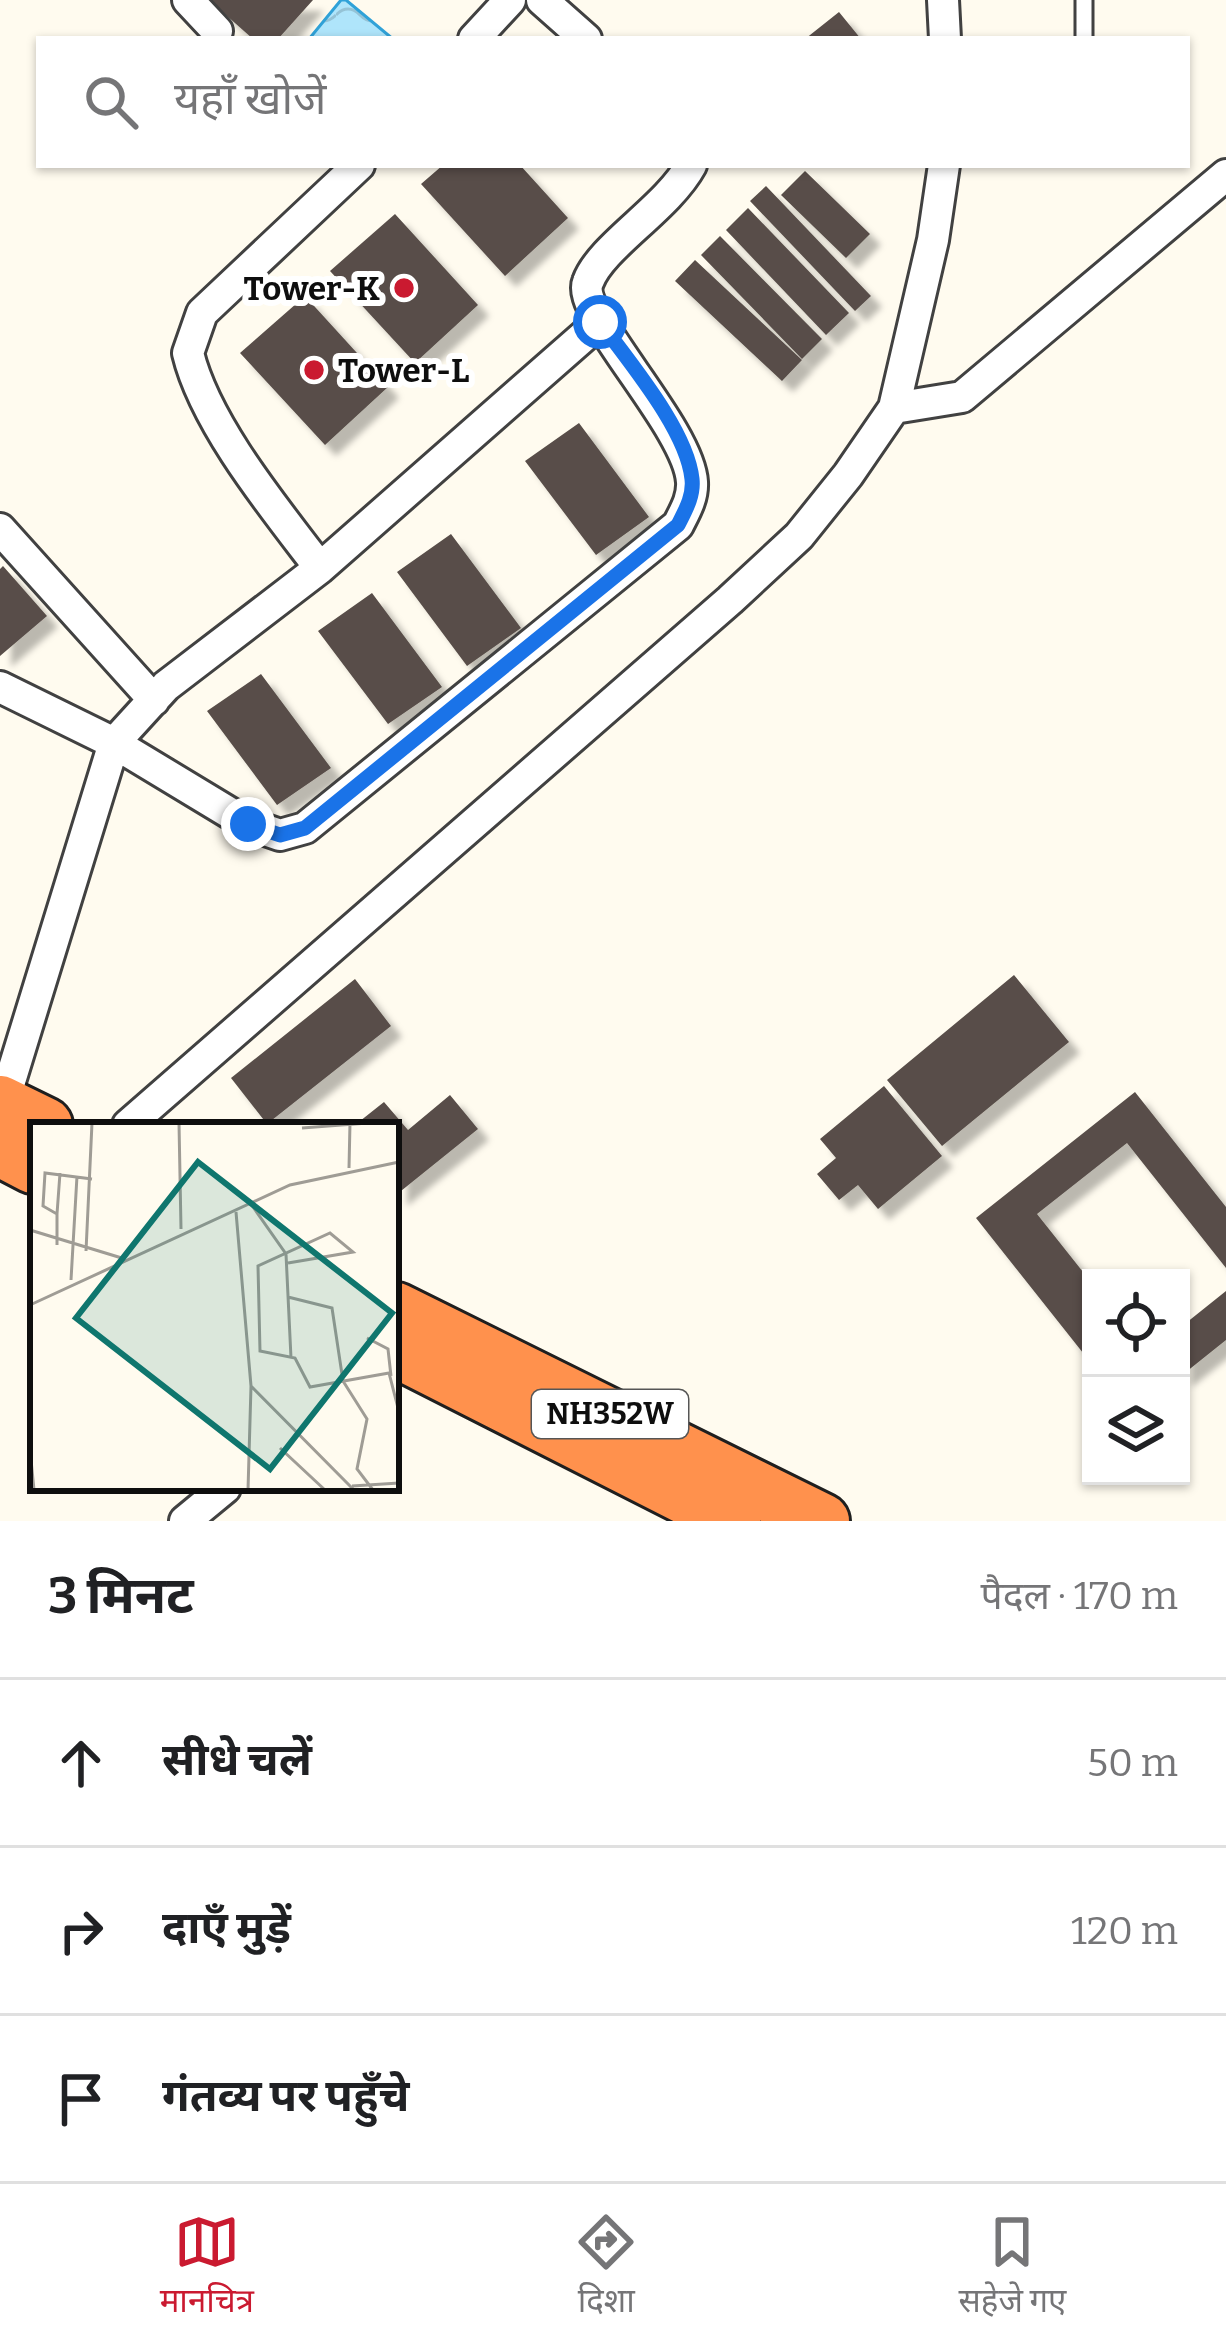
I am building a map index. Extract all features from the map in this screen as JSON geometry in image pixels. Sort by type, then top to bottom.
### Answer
[{"type":"highway","points":[[12,1120],[30,1159]]},
{"type":"highway","name":"NH352W","points":[[399,1312],[748,1510]]},
{"type":"highway","name":"NH352W","points":[[399,1351],[748,1510],[822,1521]]},
{"type":"street","points":[[188,0],[217,31]]},
{"type":"street","points":[[477,36],[509,0]]},
{"type":"street","points":[[542,0],[583,36]]},
{"type":"street","points":[[943,0],[945,36]]},
{"type":"street","points":[[320,568],[206,401],[188,352],[202,313],[356,168]]},
{"type":"street","points":[[0,687],[115,743],[248,824],[280,835],[305,828],[678,525],[690,502],[692,478],[679,442],[587,303],[586,283],[602,261],[676,192],[689,168]]},
{"type":"street","points":[[131,1122],[799,536],[894,408],[933,240],[944,168]]},
{"type":"street","points":[[894,408],[962,397],[1226,175]]},
{"type":"street","points":[[12,1120],[115,743],[166,686],[320,568],[600,322]]},
{"type":"street","points":[[0,529],[154,700]]},
{"type":"street","points":[[185,1521],[221,1491]]},
{"type":"lane","points":[[1084,0],[1084,36]]},
{"type":"water","points":[[341,0],[346,0],[389,36],[311,36]]},
{"type":"building","points":[[209,0],[313,0],[281,36],[250,36]]},
{"type":"building","points":[[839,12],[859,36],[809,36]]},
{"type":"building","points":[[440,168],[523,168],[568,218],[505,276],[421,184]]},
{"type":"building","points":[[805,171],[870,234],[846,258],[781,195]]},
{"type":"building","points":[[766,186],[871,296],[855,311],[750,201]]},
{"type":"building","points":[[748,208],[849,313],[826,335],[726,230]]},
{"type":"building","name":"Tower-K","points":[[395,214],[478,305],[415,363],[330,271]]},
{"type":"building","points":[[720,236],[822,339],[802,359],[701,255]]},
{"type":"building","points":[[695,260],[802,360],[782,381],[675,281]]},
{"type":"building","name":"Tower-L","points":[[305,296],[388,387],[325,445],[240,353]]},
{"type":"building","points":[[579,423],[649,517],[596,555],[525,461]]},
{"type":"building","points":[[451,534],[521,628],[467,666],[397,572]]},
{"type":"building","points":[[3,566],[47,616],[0,656],[0,569]]},
{"type":"building","points":[[372,593],[442,687],[388,724],[318,631]]},
{"type":"building","points":[[261,674],[331,768],[277,805],[207,711]]},
{"type":"building","points":[[1014,975],[1069,1042],[942,1146],[887,1080]]},
{"type":"building","points":[[355,979],[391,1026],[270,1122],[231,1078]]},
{"type":"building","points":[[884,1086],[942,1156],[878,1209],[858,1185],[839,1200],[817,1174],[836,1158],[820,1139]]},
{"type":"building","points":[[1135,1092],[1226,1207],[1226,1268],[1127,1143],[1037,1214],[1082,1271],[1082,1352],[976,1218]]},
{"type":"building","points":[[450,1095],[478,1129],[399,1193],[399,1122],[359,1122],[384,1102],[408,1130]]},
{"type":"building","points":[[1226,1291],[1226,1340],[1190,1369],[1190,1320]]},
{"type":"place","name":"Tower-K","points":[[404,288]]},
{"type":"place","name":"Tower-L","points":[[314,370]]},
{"type":"route","points":[[248,824],[280,835],[305,828],[678,525],[690,502],[692,478],[679,442],[600,322]]}]
